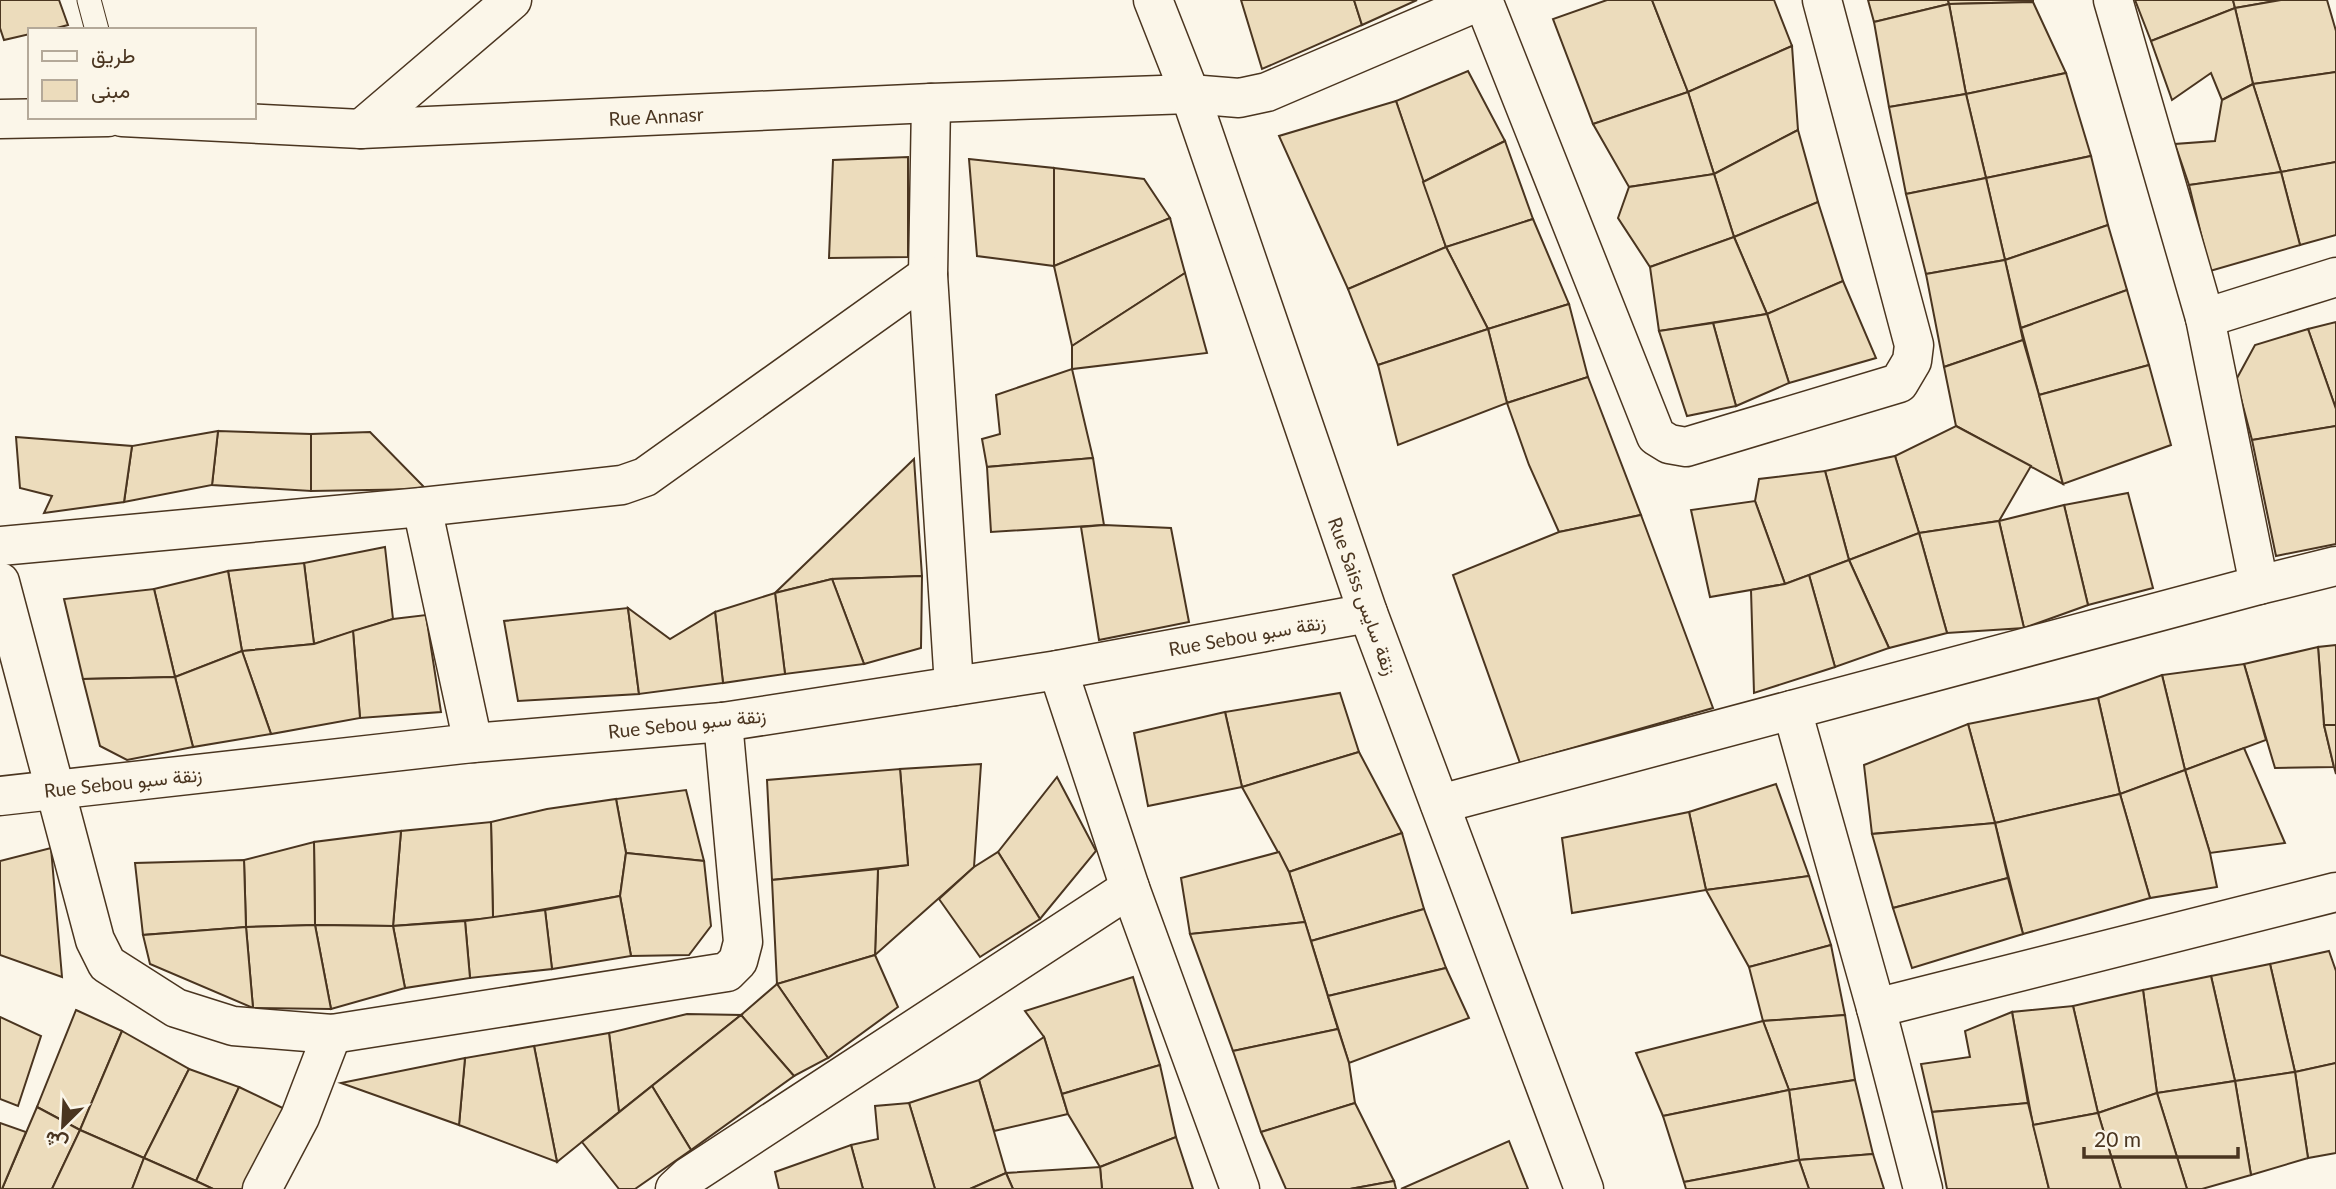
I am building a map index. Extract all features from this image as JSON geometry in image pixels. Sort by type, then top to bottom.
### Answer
[{"type":"street","points":[[360,129],[512,0]]},
{"type":"street","name":"Rue Saiss زنقة سايس","points":[[1153,0],[1190,94],[1368,613],[1584,1189]]},
{"type":"street","points":[[1483,0],[1656,436],[1669,444],[1686,447],[1899,383],[1912,361],[1914,345],[1822,0]]},
{"type":"street","name":"Rue Annasr","points":[[162,119],[360,129],[1190,94],[1239,99],[1267,92],[1483,0]]},
{"type":"street","points":[[2113,0],[2205,318],[2259,585]]},
{"type":"street","points":[[931,103],[928,275],[954,686]]},
{"type":"street","points":[[0,119],[28,118]]},
{"type":"street","points":[[0,546],[622,485],[645,477],[928,275]]},
{"type":"street","points":[[2205,318],[2336,277]]},
{"type":"street","points":[[422,506],[473,743]]},
{"type":"street","points":[[1440,804],[2336,566]]},
{"type":"street","points":[[0,582],[95,940],[107,964],[176,1008],[233,1026],[332,1034],[727,972],[738,961],[743,942],[723,722]]},
{"type":"street","name":"Rue Sebou زنقة سبو","points":[[0,796],[473,743],[723,722],[1058,670],[1368,613]]},
{"type":"street","points":[[1058,670],[1130,888],[1240,1189]]},
{"type":"street","points":[[1793,710],[1923,1189]]},
{"type":"street","points":[[675,1189],[688,1177],[1130,888]]},
{"type":"street","points":[[1876,1008],[2336,892]]},
{"type":"street","points":[[262,1189],[300,1117],[332,1034]]},
{"type":"lane","points":[[89,0],[96,28]]},
{"type":"building","points":[[0,0],[59,0],[68,25],[57,28],[28,28],[28,34],[4,40],[0,28]]},
{"type":"building","points":[[1241,0],[1354,0],[1362,25],[1262,69]]},
{"type":"building","points":[[1354,0],[1417,0],[1362,25]]},
{"type":"building","points":[[1607,0],[1652,0],[1688,92],[1593,124],[1553,19]]},
{"type":"building","points":[[1652,0],[1774,0],[1792,46],[1688,92]]},
{"type":"building","points":[[1868,0],[1948,0],[1949,4],[1874,22]]},
{"type":"building","points":[[1948,0],[2033,0],[2033,2],[1949,4]]},
{"type":"building","points":[[2135,0],[2233,0],[2235,8],[2151,41]]},
{"type":"building","points":[[2233,0],[2281,0],[2235,8]]},
{"type":"building","points":[[2281,0],[2327,0],[2336,31],[2336,72],[2253,84],[2235,8]]},
{"type":"building","points":[[2033,2],[2066,73],[1966,94],[1949,4]]},
{"type":"building","points":[[1949,4],[1966,94],[1889,107],[1874,22]]},
{"type":"building","points":[[2235,8],[2253,84],[2222,100],[2211,73],[2172,100],[2151,41]]},
{"type":"building","points":[[1792,46],[1798,130],[1714,174],[1688,92]]},
{"type":"building","points":[[1468,71],[1505,141],[1423,182],[1396,101]]},
{"type":"building","points":[[2336,72],[2336,162],[2281,172],[2253,84]]},
{"type":"building","points":[[2066,73],[2091,156],[1986,178],[1966,94]]},
{"type":"building","points":[[2253,84],[2281,172],[2189,185],[2175,144],[2215,141],[2222,100]]},
{"type":"building","points":[[1688,92],[1714,174],[1629,187],[1593,124]]},
{"type":"building","points":[[1966,94],[1986,178],[1906,194],[1889,107]]},
{"type":"building","points":[[1396,101],[1446,247],[1348,289],[1279,136]]},
{"type":"building","points":[[1798,130],[1818,202],[1734,237],[1714,174]]},
{"type":"building","points":[[1505,141],[1533,219],[1446,247],[1423,182]]},
{"type":"building","points":[[2091,156],[2108,225],[2005,260],[1986,178]]},
{"type":"building","points":[[908,157],[908,257],[829,258],[833,160]]},
{"type":"building","points":[[969,159],[1054,168],[1054,266],[977,256]]},
{"type":"building","points":[[2336,162],[2336,235],[2300,245],[2281,172]]},
{"type":"building","points":[[1054,168],[1144,179],[1170,218],[1054,266]]},
{"type":"building","points":[[2281,172],[2300,245],[2210,271],[2189,185]]},
{"type":"building","points":[[1714,174],[1734,237],[1650,267],[1618,218],[1629,187]]},
{"type":"building","points":[[1986,178],[2005,260],[1926,274],[1906,194]]},
{"type":"building","points":[[1818,202],[1843,281],[1767,314],[1734,237]]},
{"type":"building","points":[[1170,218],[1185,273],[1072,346],[1054,266]]},
{"type":"building","points":[[1533,219],[1569,304],[1488,329],[1446,247]]},
{"type":"building","points":[[2108,225],[2127,290],[2021,328],[2005,260]]},
{"type":"building","points":[[1734,237],[1767,314],[1659,331],[1650,267]]},
{"type":"building","points":[[1446,247],[1488,329],[1378,365],[1348,289]]},
{"type":"building","points":[[2005,260],[2023,340],[1944,367],[1926,274]]},
{"type":"building","points":[[1185,273],[1207,353],[1072,369],[1072,346]]},
{"type":"building","points":[[1843,281],[1876,358],[1789,383],[1767,314]]},
{"type":"building","points":[[2127,290],[2149,365],[2039,395],[2021,328]]},
{"type":"building","points":[[1569,304],[1588,377],[1507,403],[1488,329]]},
{"type":"building","points":[[1767,314],[1789,383],[1736,406],[1713,323]]},
{"type":"building","points":[[2336,322],[2336,409],[2308,329]]},
{"type":"building","points":[[1713,323],[1736,406],[1687,416],[1659,331]]},
{"type":"building","points":[[1488,329],[1507,403],[1398,445],[1378,365]]},
{"type":"building","points":[[2308,329],[2336,409],[2336,426],[2252,440],[2236,380],[2255,345]]},
{"type":"building","points":[[2023,340],[2063,484],[1956,426],[1944,367]]},
{"type":"building","points":[[2149,365],[2171,445],[2063,484],[2039,395]]},
{"type":"building","points":[[1072,369],[1093,458],[987,467],[982,439],[1000,434],[996,395]]},
{"type":"building","points":[[1588,377],[1641,515],[1559,532],[1529,465],[1507,403]]},
{"type":"building","points":[[1956,426],[2031,466],[1999,521],[1919,533],[1895,456]]},
{"type":"building","points":[[2336,426],[2336,544],[2276,556],[2252,440]]},
{"type":"building","points":[[218,431],[311,434],[311,491],[212,485]]},
{"type":"building","points":[[218,431],[212,485],[124,502],[132,446]]},
{"type":"building","points":[[370,432],[426,489],[311,491],[311,434]]},
{"type":"building","points":[[16,437],[132,446],[124,502],[44,513],[52,496],[20,488]]},
{"type":"building","points":[[1895,456],[1919,533],[1849,560],[1825,471]]},
{"type":"building","points":[[1093,458],[1104,525],[991,532],[987,467]]},
{"type":"building","points":[[914,459],[922,576],[832,579],[775,593]]},
{"type":"building","points":[[1825,471],[1849,560],[1785,584],[1755,501],[1759,479]]},
{"type":"building","points":[[2128,493],[2153,588],[2088,605],[2064,505]]},
{"type":"building","points":[[1755,501],[1785,584],[1710,597],[1691,510]]},
{"type":"building","points":[[2064,505],[2088,605],[2024,628],[1999,521]]},
{"type":"building","points":[[1641,515],[1713,708],[1520,763],[1453,575],[1559,532]]},
{"type":"building","points":[[1999,521],[2024,628],[1947,633],[1919,533]]},
{"type":"building","points":[[1104,525],[1171,528],[1189,622],[1099,640],[1081,527]]},
{"type":"building","points":[[1919,533],[1947,633],[1889,648],[1849,560]]},
{"type":"building","points":[[385,547],[393,619],[314,644],[304,563]]},
{"type":"building","points":[[1849,560],[1889,648],[1835,667],[1809,575]]},
{"type":"building","points":[[304,563],[314,644],[242,651],[228,571]]},
{"type":"building","points":[[228,571],[242,651],[175,677],[154,589]]},
{"type":"building","points":[[1809,575],[1835,667],[1754,693],[1751,590],[1785,584]]},
{"type":"building","points":[[922,576],[921,648],[864,664],[832,579]]},
{"type":"building","points":[[832,579],[864,664],[785,674],[775,593]]},
{"type":"building","points":[[154,589],[175,677],[83,679],[64,599]]},
{"type":"building","points":[[775,593],[785,674],[723,683],[715,612]]},
{"type":"building","points":[[628,608],[639,694],[518,701],[504,621]]},
{"type":"building","points":[[628,608],[670,639],[715,612],[723,683],[639,694]]},
{"type":"building","points":[[426,615],[441,712],[360,718],[353,631],[393,619]]},
{"type":"building","points":[[353,631],[360,718],[271,734],[242,651],[314,644]]},
{"type":"building","points":[[2336,645],[2336,725],[2324,725],[2318,647]]},
{"type":"building","points":[[2318,647],[2324,725],[2334,767],[2275,768],[2244,664]]},
{"type":"building","points":[[242,651],[271,734],[193,747],[175,677]]},
{"type":"building","points":[[2244,664],[2266,740],[2185,770],[2162,675]]},
{"type":"building","points":[[2162,675],[2185,770],[2120,794],[2098,698]]},
{"type":"building","points":[[175,677],[193,747],[127,760],[100,746],[83,679]]},
{"type":"building","points":[[1340,693],[1359,752],[1242,787],[1225,712]]},
{"type":"building","points":[[2098,698],[2120,794],[1995,823],[1968,724]]},
{"type":"building","points":[[1225,712],[1242,787],[1148,806],[1134,733]]},
{"type":"building","points":[[1968,724],[1995,823],[1872,834],[1864,765]]},
{"type":"building","points":[[2324,725],[2336,725],[2336,774],[2334,767]]},
{"type":"building","points":[[2244,748],[2285,843],[2210,853],[2185,770]]},
{"type":"building","points":[[1359,752],[1402,833],[1289,872],[1242,787]]},
{"type":"building","points":[[981,764],[974,867],[875,955],[878,869],[908,865],[900,769]]},
{"type":"building","points":[[900,769],[908,865],[772,880],[767,780]]},
{"type":"building","points":[[2185,770],[2210,853],[2217,887],[2150,898],[2120,794]]},
{"type":"building","points":[[1057,777],[1096,851],[1040,919],[998,852]]},
{"type":"building","points":[[1776,784],[1809,876],[1706,890],[1689,812]]},
{"type":"building","points":[[686,790],[704,861],[626,853],[616,799]]},
{"type":"building","points":[[2120,794],[2150,898],[2023,934],[1995,823]]},
{"type":"building","points":[[616,799],[626,853],[620,896],[493,918],[491,822],[547,809]]},
{"type":"building","points":[[1689,812],[1706,890],[1572,913],[1562,838]]},
{"type":"building","points":[[491,822],[493,918],[393,926],[401,831]]},
{"type":"building","points":[[1995,823],[2008,878],[1893,908],[1872,834]]},
{"type":"building","points":[[401,831],[393,926],[315,925],[314,842]]},
{"type":"building","points":[[1402,833],[1424,909],[1311,941],[1289,872]]},
{"type":"building","points":[[314,842],[315,925],[246,927],[244,860]]},
{"type":"building","points":[[51,848],[62,977],[0,955],[0,861]]},
{"type":"building","points":[[998,852],[1040,919],[980,957],[939,899],[974,867]]},
{"type":"building","points":[[1279,852],[1289,872],[1305,922],[1190,934],[1181,878]]},
{"type":"building","points":[[626,853],[704,861],[711,926],[689,955],[631,956],[620,896]]},
{"type":"building","points":[[244,860],[246,927],[143,935],[135,863]]},
{"type":"building","points":[[878,869],[875,955],[777,984],[772,880]]},
{"type":"building","points":[[1809,876],[1831,945],[1749,967],[1706,890]]},
{"type":"building","points":[[2008,878],[2023,934],[1912,968],[1893,908]]},
{"type":"building","points":[[620,896],[631,956],[552,969],[545,910]]},
{"type":"building","points":[[1424,909],[1446,968],[1328,996],[1311,941]]},
{"type":"building","points":[[545,910],[552,969],[470,978],[465,921]]},
{"type":"building","points":[[465,921],[470,978],[405,988],[393,926]]},
{"type":"building","points":[[1305,922],[1338,1029],[1233,1051],[1190,934]]},
{"type":"building","points":[[315,925],[393,926],[405,988],[331,1009]]},
{"type":"building","points":[[315,925],[331,1009],[253,1008],[246,927]]},
{"type":"building","points":[[246,927],[253,1008],[150,964],[143,935]]},
{"type":"building","points":[[1831,945],[1845,1015],[1763,1021],[1749,967]]},
{"type":"building","points":[[2329,951],[2336,971],[2336,1063],[2295,1072],[2270,964]]},
{"type":"building","points":[[875,955],[898,1007],[828,1058],[777,984]]},
{"type":"building","points":[[2270,964],[2295,1072],[2235,1081],[2211,976]]},
{"type":"building","points":[[1446,968],[1469,1018],[1349,1063],[1328,996]]},
{"type":"building","points":[[2211,976],[2235,1081],[2157,1093],[2143,990]]},
{"type":"building","points":[[1133,977],[1160,1065],[1062,1094],[1044,1037],[1025,1011]]},
{"type":"building","points":[[777,984],[828,1058],[794,1076],[741,1015]]},
{"type":"building","points":[[2143,990],[2157,1093],[2098,1113],[2073,1006]]},
{"type":"building","points":[[2073,1006],[2098,1113],[2033,1125],[2012,1012]]},
{"type":"building","points":[[76,1010],[122,1031],[80,1130],[37,1107]]},
{"type":"building","points":[[2012,1012],[2028,1103],[1932,1112],[1921,1064],[1970,1057],[1965,1031]]},
{"type":"building","points":[[687,1014],[741,1015],[619,1112],[609,1033]]},
{"type":"building","points":[[741,1015],[794,1076],[691,1150],[652,1086]]},
{"type":"building","points":[[1845,1015],[1855,1080],[1789,1090],[1763,1021]]},
{"type":"building","points":[[0,1017],[41,1036],[18,1106],[0,1099]]},
{"type":"building","points":[[1763,1021],[1789,1090],[1663,1116],[1636,1053]]},
{"type":"building","points":[[1338,1029],[1349,1063],[1355,1103],[1261,1132],[1233,1051]]},
{"type":"building","points":[[122,1031],[189,1069],[144,1158],[80,1130]]},
{"type":"building","points":[[609,1033],[619,1112],[557,1162],[534,1046]]},
{"type":"building","points":[[1044,1037],[1068,1114],[994,1131],[979,1080]]},
{"type":"building","points":[[534,1046],[557,1162],[459,1125],[465,1058]]},
{"type":"building","points":[[465,1058],[459,1125],[341,1083]]},
{"type":"building","points":[[2336,1063],[2336,1153],[2308,1158],[2295,1072]]},
{"type":"building","points":[[1160,1065],[1176,1137],[1100,1167],[1068,1114],[1062,1094]]},
{"type":"building","points":[[189,1069],[239,1087],[196,1181],[144,1158]]},
{"type":"building","points":[[2295,1072],[2308,1158],[2251,1175],[2235,1081]]},
{"type":"building","points":[[979,1080],[1006,1173],[970,1189],[935,1189],[909,1103]]},
{"type":"building","points":[[1855,1080],[1873,1154],[1799,1160],[1789,1090]]},
{"type":"building","points":[[2235,1081],[2251,1175],[2202,1189],[2187,1189],[2157,1093]]},
{"type":"building","points":[[652,1086],[691,1150],[635,1189],[619,1189],[582,1142]]},
{"type":"building","points":[[239,1087],[295,1114],[251,1189],[213,1189],[196,1181]]},
{"type":"building","points":[[1789,1090],[1799,1160],[1684,1182],[1663,1116]]},
{"type":"building","points":[[2157,1093],[2187,1189],[2121,1189],[2098,1113]]},
{"type":"building","points":[[909,1103],[935,1189],[863,1189],[851,1145],[878,1139],[875,1106]]},
{"type":"building","points":[[1355,1103],[1394,1181],[1350,1189],[1286,1189],[1261,1132]]},
{"type":"building","points":[[2028,1103],[2049,1189],[1947,1189],[1932,1112]]},
{"type":"building","points":[[37,1107],[80,1130],[52,1189],[2,1189]]},
{"type":"building","points":[[2098,1113],[2121,1189],[2049,1189],[2033,1125]]},
{"type":"building","points":[[0,1123],[26,1132],[2,1189],[0,1189]]},
{"type":"building","points":[[80,1130],[144,1158],[132,1189],[52,1189]]},
{"type":"building","points":[[1176,1137],[1193,1189],[1102,1189],[1100,1167]]},
{"type":"building","points":[[1509,1141],[1528,1189],[1401,1189]]},
{"type":"building","points":[[851,1145],[863,1189],[779,1189],[775,1172]]},
{"type":"building","points":[[1873,1154],[1884,1189],[1809,1189],[1799,1160]]},
{"type":"building","points":[[144,1158],[196,1181],[213,1189],[132,1189]]},
{"type":"building","points":[[1799,1160],[1809,1189],[1686,1189],[1684,1182]]},
{"type":"building","points":[[1100,1167],[1102,1189],[1013,1189],[1006,1173]]},
{"type":"building","points":[[1006,1173],[1013,1189],[970,1189]]},
{"type":"building","points":[[1394,1181],[1396,1189],[1350,1189]]}]
